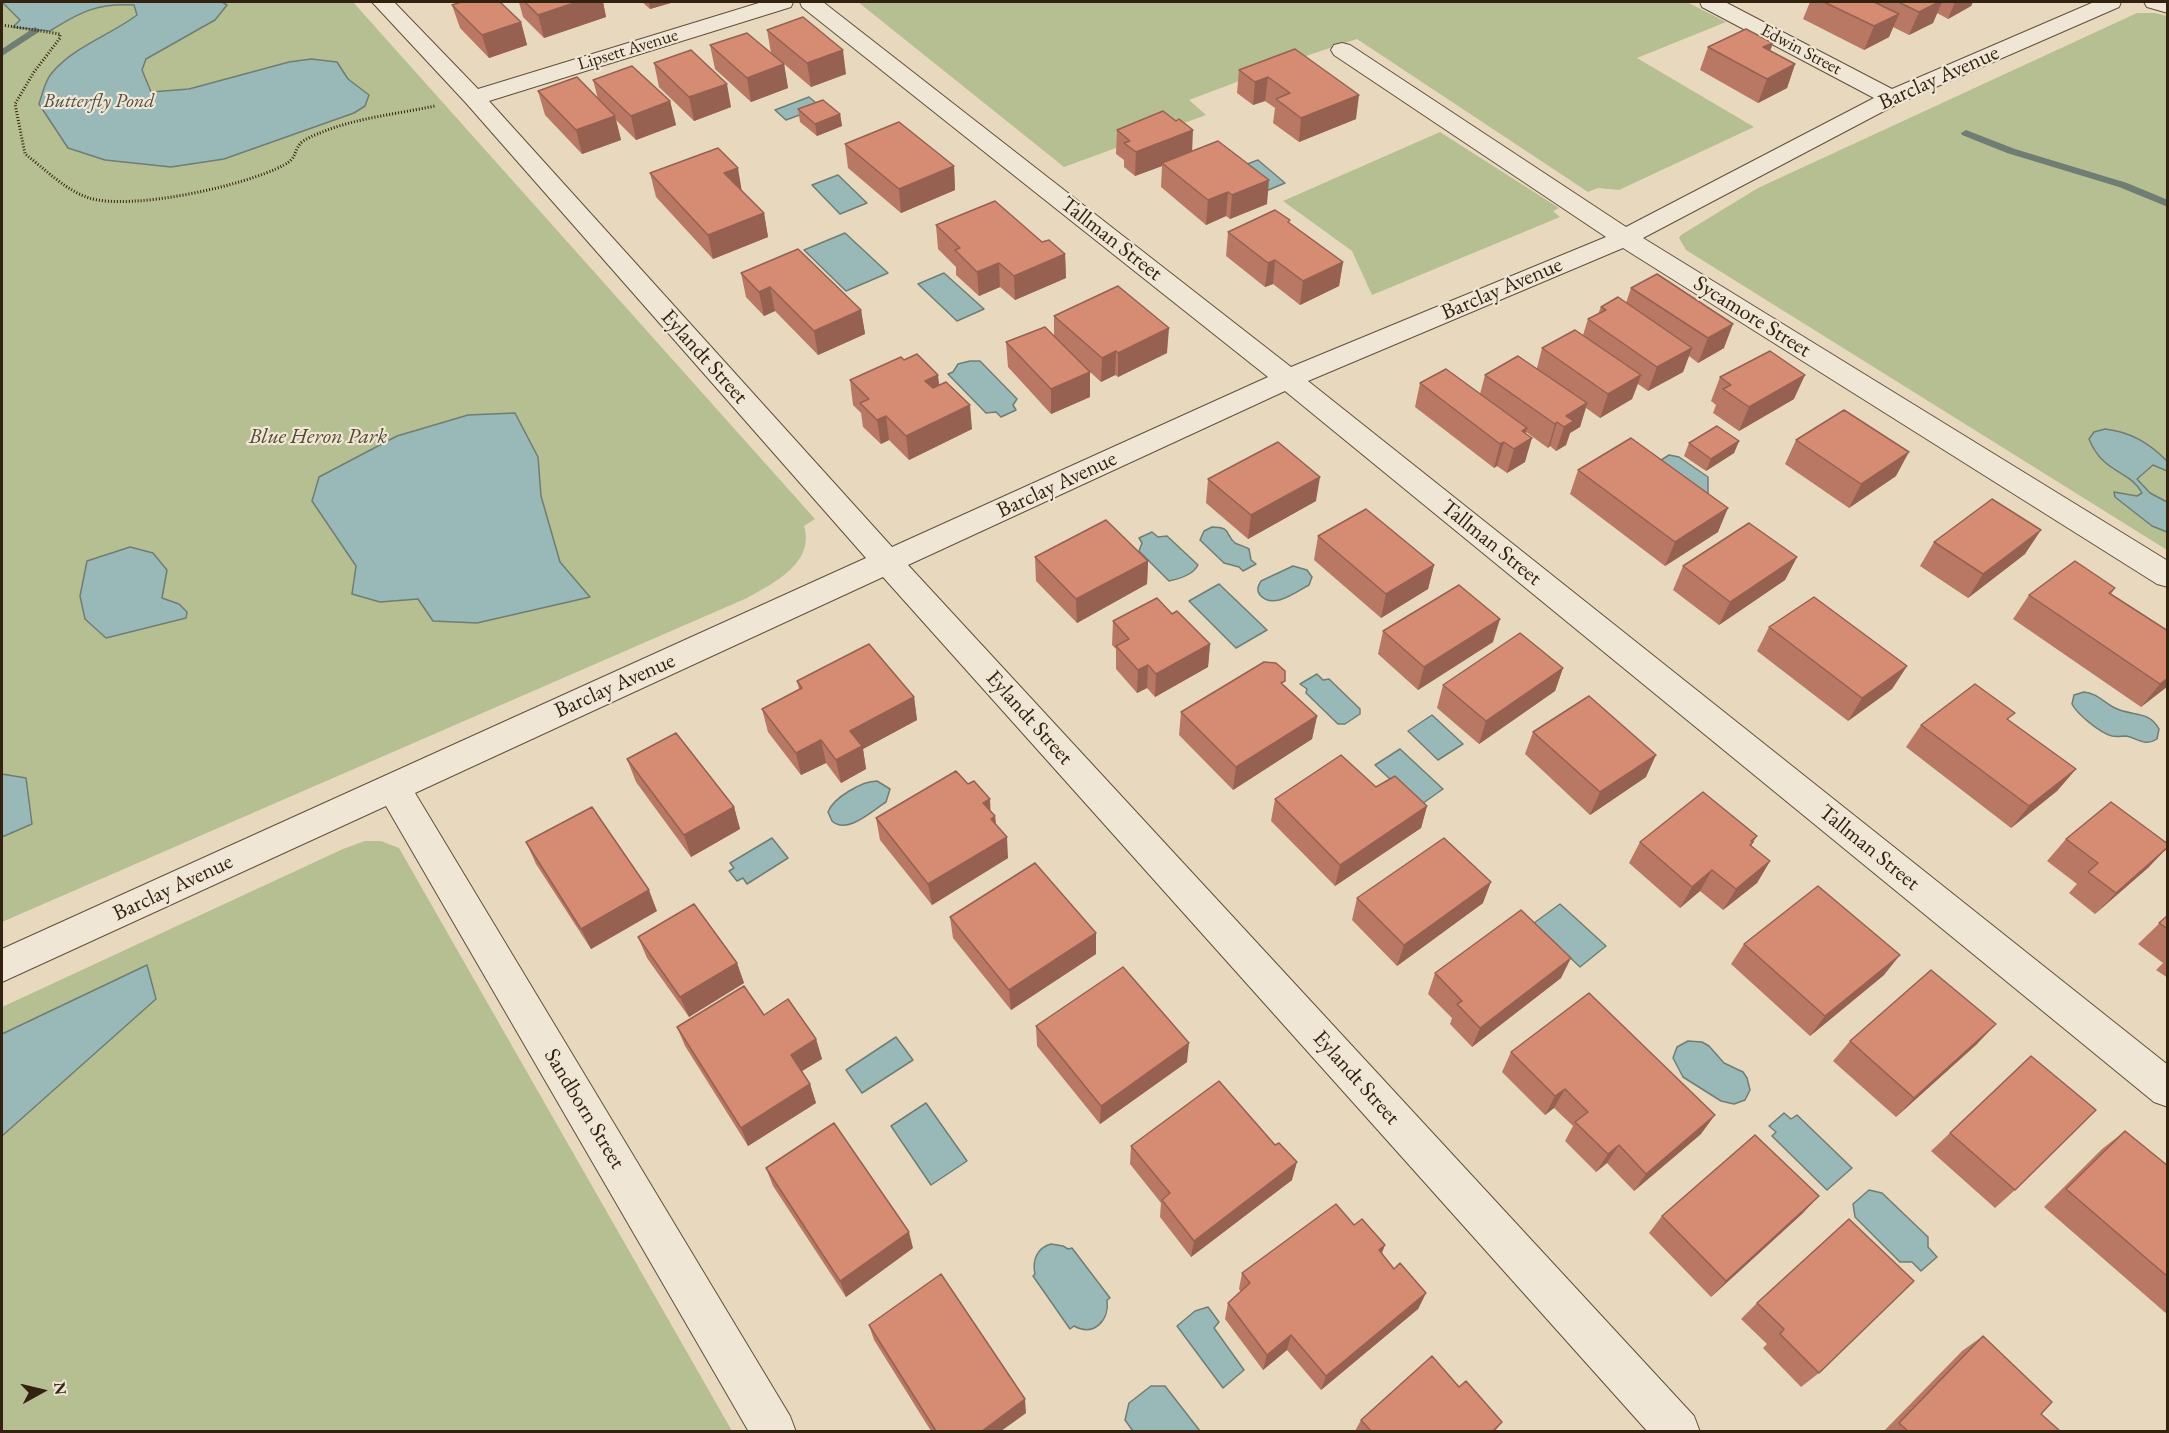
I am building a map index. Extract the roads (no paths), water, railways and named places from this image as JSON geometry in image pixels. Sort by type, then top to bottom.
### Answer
[{"type":"street","name":"Eylandt Street","points":[[383,2],[474,98],[888,563],[1678,1431]]},
{"type":"street","name":"Lipsett Avenue","points":[[474,98],[783,2]]},
{"type":"street","name":"Tallman Street","points":[[810,2],[1288,379],[2168,1089]]},
{"type":"street","name":"Edwin Street","points":[[1710,2],[1891,98]]},
{"type":"street","name":"Barclay Avenue","points":[[2,966],[1288,379],[1624,238],[1891,98],[2111,2]]},
{"type":"street","points":[[2155,2],[2168,7]]},
{"type":"street","name":"Sycamore Street","points":[[1342,50],[1624,238],[2168,576]]},
{"type":"street","name":"Sandborn Street","points":[[393,787],[774,1431]]},
{"type":"water","name":"Butterfly Pond","points":[[2,2],[222,2],[227,5],[215,20],[146,59],[142,70],[151,92],[189,89],[289,62],[311,59],[337,62],[348,79],[369,95],[365,106],[354,113],[224,159],[171,167],[105,160],[68,148],[39,104],[47,80],[60,64],[137,15],[134,5],[99,7],[89,10],[50,31],[13,27],[20,20]]},
{"type":"water","points":[[809,97],[821,107],[786,120],[775,110]]},
{"type":"water","points":[[1258,160],[1285,183],[1266,191],[1239,167]]},
{"type":"water","points":[[838,175],[867,203],[840,214],[812,185]]},
{"type":"water","points":[[845,233],[888,273],[846,291],[804,250]]},
{"type":"water","points":[[944,273],[984,309],[957,321],[918,284]]},
{"type":"water","points":[[980,361],[1017,399],[1013,405],[1016,410],[1001,417],[996,412],[986,413],[948,374],[953,372],[958,364]]},
{"type":"water","points":[[515,413],[538,457],[541,496],[560,562],[590,597],[477,623],[433,621],[418,599],[380,602],[352,594],[356,566],[312,501],[319,477],[397,436],[468,415]]},
{"type":"water","points":[[2105,429],[2139,439],[2167,461],[2167,471],[2153,465],[2137,479],[2150,493],[2167,502],[2167,532],[2152,526],[2115,497],[2114,492],[2137,496],[2142,493],[2131,480],[2109,465],[2095,450],[2089,439],[2094,432]]},
{"type":"water","points":[[1669,455],[1679,457],[1708,477],[1708,497],[1658,462]]},
{"type":"water","points":[[1212,527],[1223,528],[1235,543],[1249,549],[1251,560],[1256,564],[1243,571],[1239,567],[1224,563],[1200,540],[1204,531]]},
{"type":"water","points":[[1152,532],[1158,537],[1167,536],[1198,565],[1196,568],[1185,576],[1169,581],[1139,551],[1142,543],[1139,538]]},
{"type":"water","points":[[130,547],[153,553],[167,570],[162,598],[179,604],[187,612],[186,618],[106,638],[85,619],[80,596],[87,561]]},
{"type":"water","points":[[1293,566],[1307,570],[1312,577],[1309,585],[1278,600],[1271,601],[1260,595],[1258,588],[1261,581]]},
{"type":"water","points":[[1219,584],[1267,630],[1236,648],[1189,601]]},
{"type":"water","points":[[1317,674],[1323,680],[1329,679],[1360,709],[1360,714],[1345,724],[1338,724],[1306,693],[1307,689],[1300,684]]},
{"type":"water","points":[[2084,692],[2096,696],[2119,710],[2150,719],[2159,729],[2157,739],[2145,742],[2126,736],[2112,736],[2101,731],[2084,718],[2072,704],[2074,695]]},
{"type":"water","points":[[1432,715],[1463,744],[1438,760],[1408,731]]},
{"type":"water","points":[[1400,749],[1443,789],[1419,806],[1375,765]]},
{"type":"water","points":[[2,774],[26,778],[32,824],[2,837]]},
{"type":"water","points":[[877,781],[890,789],[886,802],[852,824],[838,825],[832,821],[828,812],[836,801],[856,787]]},
{"type":"water","points":[[772,838],[788,858],[747,884],[743,878],[737,881],[729,871],[734,868],[730,863]]},
{"type":"water","points":[[1560,904],[1606,946],[1580,967],[1534,923]]},
{"type":"water","points":[[147,965],[156,999],[2,1136],[2,1034]]},
{"type":"water","points":[[896,1037],[913,1060],[862,1093],[846,1070]]},
{"type":"water","points":[[1688,1041],[1702,1042],[1709,1046],[1724,1063],[1743,1072],[1750,1090],[1745,1100],[1734,1104],[1721,1101],[1683,1077],[1673,1058],[1677,1047]]},
{"type":"water","points":[[926,1103],[967,1161],[931,1185],[891,1126]]},
{"type":"water","points":[[1784,1113],[1791,1119],[1797,1115],[1852,1168],[1827,1190],[1772,1136],[1776,1132],[1769,1126]]},
{"type":"water","points":[[1869,1190],[1882,1193],[1928,1237],[1928,1247],[1937,1257],[1921,1271],[1912,1262],[1900,1262],[1855,1217],[1853,1204]]},
{"type":"water","points":[[1051,1244],[1072,1248],[1110,1298],[1107,1300],[1103,1320],[1094,1328],[1081,1329],[1074,1326],[1070,1329],[1033,1276],[1037,1255],[1042,1248]]},
{"type":"water","points":[[1208,1307],[1219,1322],[1214,1328],[1244,1370],[1223,1388],[1177,1326],[1195,1311]]},
{"type":"water","points":[[1151,1386],[1165,1386],[1200,1431],[1133,1431],[1125,1420],[1129,1403]]},
{"type":"waterway","points":[[2,53],[35,30]]},
{"type":"waterway","points":[[1966,133],[2011,151],[2123,185],[2168,204]]},
{"type":"park label","name":"Blue Heron Park","points":[[318,437]]}]
